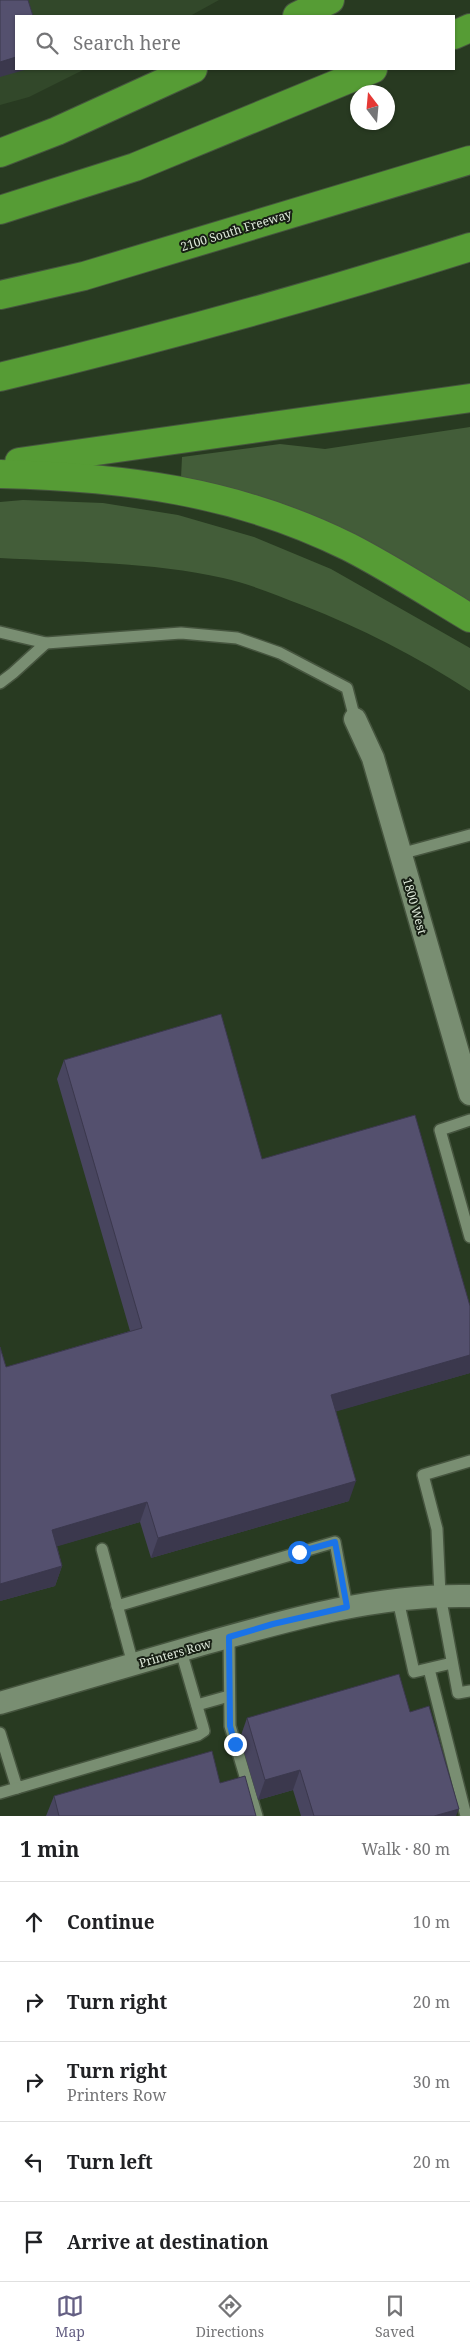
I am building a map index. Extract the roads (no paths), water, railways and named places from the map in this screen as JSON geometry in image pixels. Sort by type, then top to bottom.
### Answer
[{"type":"highway","points":[[455,35],[470,28]]},
{"type":"highway","points":[[0,153],[57,131],[191,70]]},
{"type":"highway","points":[[0,210],[135,167],[371,70]]},
{"type":"highway","name":"2100 South Freeway","points":[[0,295],[84,276],[470,160]]},
{"type":"highway","points":[[0,377],[126,347],[384,274],[470,247]]},
{"type":"highway","points":[[0,465],[470,398]]},
{"type":"highway","points":[[0,474],[90,478],[135,483],[223,499],[307,528],[350,547],[470,618]]},
{"type":"street","name":"1800 West","points":[[355,719],[373,758],[470,1094]]},
{"type":"street","name":"Printers Row","points":[[0,1703],[273,1624],[347,1607],[440,1595],[470,1596]]},
{"type":"lane","points":[[0,632],[46,643],[181,633],[237,638],[280,653],[347,688],[355,719]]},
{"type":"lane","points":[[0,683],[46,643]]},
{"type":"lane","points":[[400,854],[470,835]]},
{"type":"lane","points":[[470,1120],[440,1130],[470,1237]]},
{"type":"lane","points":[[470,1461],[423,1475],[436,1529],[440,1595],[458,1694],[470,1691]]},
{"type":"lane","points":[[117,1606],[335,1542],[347,1607]]},
{"type":"lane","points":[[102,1549],[133,1664]]},
{"type":"lane","points":[[398,1600],[414,1672],[452,1663]]},
{"type":"lane","points":[[229,1637],[230,1726],[257,1816]]},
{"type":"lane","points":[[0,1793],[198,1735],[204,1731],[181,1651]]},
{"type":"lane","points":[[429,1669],[466,1816]]},
{"type":"lane","points":[[197,1705],[229,1696]]},
{"type":"lane","points":[[0,1733],[17,1788]]}]
